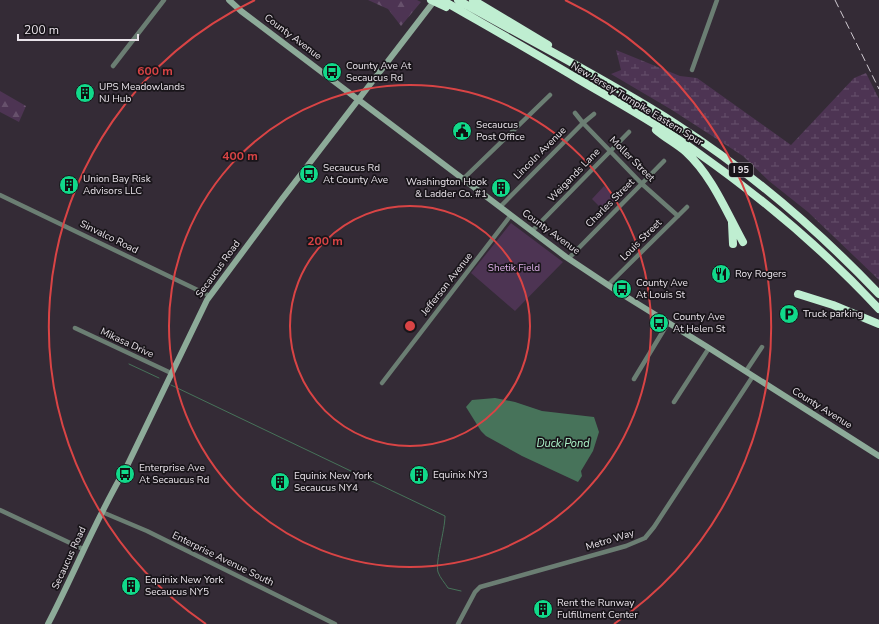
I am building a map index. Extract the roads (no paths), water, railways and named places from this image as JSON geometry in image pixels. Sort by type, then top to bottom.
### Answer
[{"type":"highway","points":[[431,0],[466,14]]},
{"type":"highway","name":"New Jersey Turnpike Eastern Spur","points":[[442,0],[624,105],[694,150],[775,210],[827,256],[879,309]]},
{"type":"highway","name":"New Jersey Turnpike Eastern Spur","points":[[458,0],[669,120],[729,161],[808,225],[848,262],[879,294]]},
{"type":"highway","points":[[465,0],[487,16]]},
{"type":"highway","points":[[473,0],[560,52],[583,70]]},
{"type":"highway","points":[[624,105],[682,149],[692,159],[705,174],[743,242]]},
{"type":"highway","points":[[731,220],[733,244]]},
{"type":"highway","points":[[798,294],[833,305],[879,324]]},
{"type":"main road","name":"County Avenue","points":[[229,0],[241,11],[463,180],[569,258],[608,285],[879,456]]},
{"type":"main road","name":"Secaucus Road","points":[[48,624],[83,550],[127,466],[171,373],[210,296],[434,0]]},
{"type":"street","points":[[113,66],[164,0]]},
{"type":"street","points":[[692,70],[717,0]]},
{"type":"street","points":[[463,180],[550,95]]},
{"type":"street","name":"Moller Street","points":[[575,113],[642,184],[678,216]]},
{"type":"street","name":"Lincoln Avenue","points":[[500,207],[583,123],[594,114]]},
{"type":"street","name":"Weigands Lane","points":[[532,231],[628,132]]},
{"type":"street","name":"Charles Street","points":[[569,258],[664,162]]},
{"type":"street","name":"Sinvalco Road","points":[[0,195],[210,296]]},
{"type":"street","name":"Louis Street","points":[[608,285],[687,207]]},
{"type":"street","name":"Jefferson Avenue","points":[[382,383],[511,215]]},
{"type":"street","points":[[634,379],[668,323]]},
{"type":"street","name":"Mikasa Drive","points":[[75,328],[171,373]]},
{"type":"street","points":[[746,371],[762,347]]},
{"type":"street","points":[[674,402],[709,348]]},
{"type":"street","name":"Metro Way","points":[[458,624],[475,592],[480,587],[626,546],[645,538],[654,527],[753,376]]},
{"type":"street","points":[[0,510],[83,550]]},
{"type":"street","name":"Enterprise Avenue South","points":[[102,512],[147,531],[335,624]]},
{"type":"water","name":"Duck Pond","points":[[495,398],[515,402],[542,411],[594,417],[599,432],[593,451],[581,471],[582,476],[578,482],[522,456],[486,436],[481,431],[466,407],[472,400]]},
{"type":"waterway","points":[[129,364],[159,378]]},
{"type":"waterway","points":[[171,385],[445,516],[437,567],[438,572],[448,588],[461,591]]},
{"type":"railway","points":[[835,0],[879,89]]},
{"type":"place","name":"County Ave At Secaucus Rd","points":[[332,72]]},
{"type":"place","name":"UPS Meadowlands NJ Hub","points":[[85,93]]},
{"type":"place","name":"Secaucus Post Office","points":[[462,131]]},
{"type":"place","name":"Secaucus Rd At County Ave","points":[[309,174]]},
{"type":"place","name":"Union Bay Risk Advisors LLC","points":[[69,185]]},
{"type":"place","name":"Washington Hook & Ladder Co. #1","points":[[501,188]]},
{"type":"place","name":"Roy Rogers","points":[[721,274]]},
{"type":"place","name":"County Ave At Louis St","points":[[622,289]]},
{"type":"place","name":"Truck parking","points":[[789,314]]},
{"type":"place","name":"County Ave At Helen St","points":[[659,323]]},
{"type":"place","name":"Enterprise Ave At Secaucus Rd","points":[[125,474]]},
{"type":"place","name":"Equinix NY3","points":[[419,475]]},
{"type":"place","name":"Equinix New York Secaucus NY4","points":[[280,482]]},
{"type":"place","name":"Equinix New York Secaucus NY5","points":[[131,586]]},
{"type":"place","name":"Rent the Runway Fulfillment Center","points":[[543,609]]},
{"type":"park label","name":"Shetik Field","points":[[514,268]]}]
